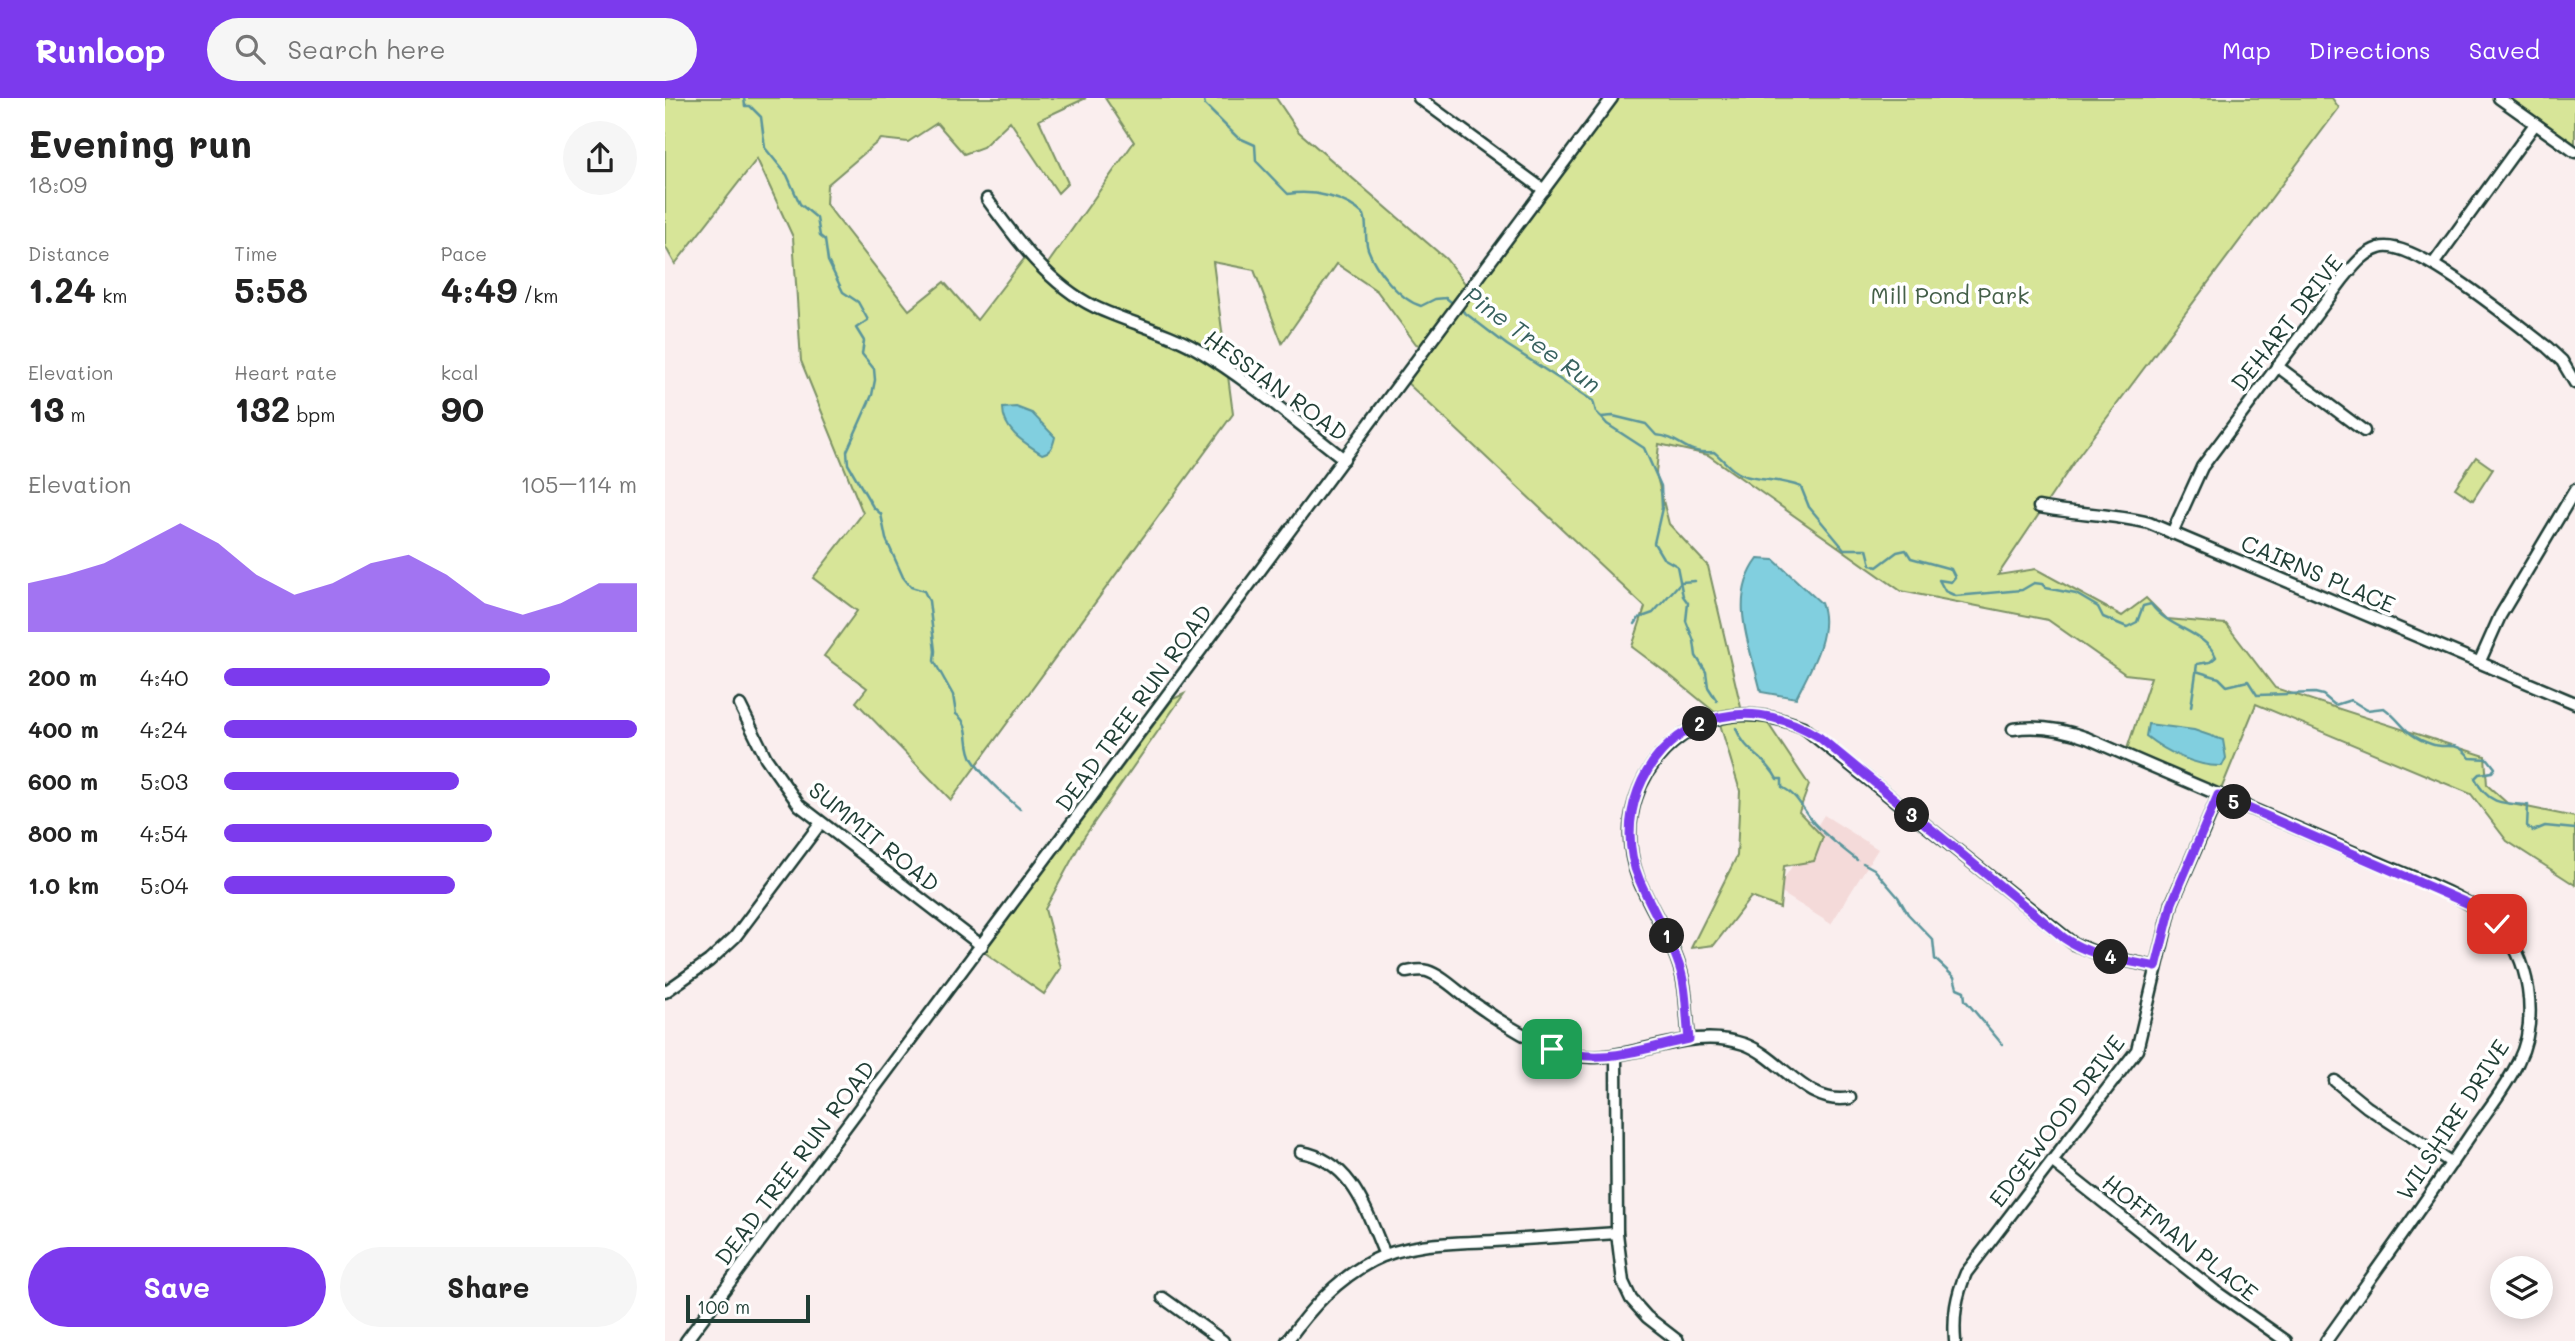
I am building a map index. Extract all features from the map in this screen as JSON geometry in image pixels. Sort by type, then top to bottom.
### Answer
[{"type":"street","points":[[1419,98],[1544,190]]},
{"type":"street","name":"DEAD TREE RUN ROAD","points":[[686,1341],[1612,98]]},
{"type":"street","points":[[2499,98],[2575,152]]},
{"type":"street","points":[[2434,263],[2535,124]]},
{"type":"street","name":"HESSIAN ROAD","points":[[987,199],[1017,240],[1048,273],[1077,296],[1093,306],[1195,348],[1344,458]]},
{"type":"street","name":"DEHART DRIVE","points":[[2172,533],[2202,467],[2277,366],[2364,255],[2387,246],[2403,248],[2434,263],[2547,347],[2562,361],[2575,383]]},
{"type":"street","points":[[2277,366],[2364,431]]},
{"type":"street","points":[[2480,661],[2500,616],[2575,490]]},
{"type":"street","name":"CAIRNS PLACE","points":[[2039,507],[2125,517],[2172,533],[2575,703]]},
{"type":"street","name":"SUMMIT ROAD","points":[[740,705],[765,758],[787,791],[820,824],[982,946]]},
{"type":"street","points":[[1689,1039],[1681,969],[1638,877],[1631,838],[1631,816],[1643,776],[1658,755],[1693,727],[1720,717],[1764,715],[1779,717],[1803,727],[2074,944],[2105,956],[2156,967]]},
{"type":"street","name":"WILSHIRE DRIVE","points":[[2013,729],[2033,726],[2065,730],[2469,904],[2489,917],[2505,934],[2524,973],[2528,989],[2526,1040],[2518,1062],[2452,1163],[2326,1341]]},
{"type":"street","name":"EDGEWOOD DRIVE","points":[[1955,1341],[1955,1309],[1958,1291],[1966,1273],[2137,1050],[2172,903],[2218,795]]},
{"type":"street","points":[[665,992],[709,961],[735,937],[820,824]]},
{"type":"street","points":[[1406,972],[1420,970],[1433,974],[1491,1015],[1552,1049],[1593,1058],[1616,1057],[1689,1039],[1714,1039],[1742,1044],[1766,1055],[1819,1095],[1850,1098]]},
{"type":"street","points":[[1616,1057],[1617,1233],[1623,1282],[1631,1299],[1647,1317],[1678,1341]]},
{"type":"street","points":[[2335,1081],[2367,1107],[2452,1163]]},
{"type":"street","points":[[1301,1152],[1327,1161],[1352,1182],[1385,1255]]},
{"type":"street","name":"HOFFMAN PLACE","points":[[2053,1162],[2215,1291],[2286,1341]]},
{"type":"street","points":[[1287,1341],[1318,1302],[1339,1282],[1385,1255],[1440,1244],[1617,1233]]},
{"type":"street","points":[[1163,1298],[1223,1341]]},
{"type":"shaded area","points":[[1824,815],[1878,849],[1831,924],[1777,890]]},
{"type":"green space","name":"Mill Pond Park","points":[[665,98],[1086,98],[1039,120],[1068,183],[1058,193],[1010,121],[983,147],[964,154],[937,123],[908,142],[881,139],[827,185],[826,204],[909,310],[944,282],[977,320],[1024,259],[1044,269],[1134,142],[1105,98],[1276,98],[1299,132],[1446,259],[1467,286],[1513,233],[1619,98],[2332,98],[2339,108],[2076,459],[1998,575],[2036,569],[2122,616],[2146,598],[2167,619],[2226,624],[2275,688],[2485,756],[2487,785],[2507,803],[2575,817],[2575,885],[2507,841],[2471,794],[2256,704],[2218,797],[2124,758],[2151,677],[2125,674],[2048,620],[1901,591],[1708,455],[1659,444],[1656,473],[1669,524],[1708,566],[1743,716],[1763,716],[1809,785],[1799,812],[1823,837],[1814,861],[1784,866],[1780,908],[1751,897],[1714,945],[1691,948],[1737,856],[1740,791],[1717,714],[1632,647],[1645,607],[1404,380],[1428,348],[1416,344],[1377,291],[1337,264],[1282,343],[1254,270],[1213,262],[1233,414],[951,800],[856,702],[867,688],[824,656],[857,611],[813,578],[863,513],[801,361],[793,237],[757,159],[675,264],[665,246]]},
{"type":"green space","points":[[2509,98],[2575,98],[2575,144]]},
{"type":"green space","points":[[2476,457],[2493,469],[2473,500],[2455,488]]},
{"type":"green space","points":[[1184,694],[1084,837],[1045,909],[1061,968],[1044,994],[984,952],[1173,699]]},
{"type":"water","points":[[1016,407],[1032,413],[1055,437],[1048,452],[1042,454],[1011,430],[1003,408]]},
{"type":"water","points":[[1758,559],[1774,560],[1821,603],[1824,615],[1822,639],[1796,698],[1761,692],[1747,641],[1744,591]]},
{"type":"water","points":[[2148,724],[2194,730],[2223,740],[2226,758],[2222,766],[2202,764],[2163,748],[2146,736]]},
{"type":"waterway","points":[[744,98],[745,106],[750,106],[761,117],[765,148],[787,175],[800,204],[817,218],[820,236],[825,240],[828,261],[843,292],[858,302],[868,320],[856,328],[864,341],[862,354],[874,369],[875,380],[872,395],[847,451],[848,464],[873,507],[881,514],[886,539],[903,577],[911,587],[924,591],[929,601],[934,661],[953,695],[956,714],[966,730],[970,754],[989,780],[1020,809]]},
{"type":"waterway","name":"Pine Tree Run","points":[[1208,98],[1204,100],[1205,105],[1237,137],[1255,145],[1256,161],[1288,194],[1329,196],[1364,215],[1371,257],[1397,291],[1421,306],[1435,299],[1446,298],[1455,305]]},
{"type":"waterway","name":"Pine Tree Run","points":[[1460,309],[1507,345],[1593,401],[1596,412],[1601,417],[1613,416],[1646,424],[1656,435],[1665,436],[1696,451],[1714,452],[1740,474],[1801,487],[1809,507],[1844,549],[1867,549],[1871,565],[1877,567],[1897,552],[1906,550],[1911,558],[1951,569],[1955,577],[1951,582],[1939,580],[1945,591],[1956,596],[2022,590],[2034,583],[2042,584],[2046,588],[2076,594],[2098,607],[2103,617],[2127,627],[2137,622],[2143,606],[2151,604],[2166,619],[2195,635],[2211,648],[2216,657],[2210,662],[2197,664],[2196,671],[2219,678],[2227,686],[2248,681],[2257,695],[2315,693],[2323,695],[2335,705],[2351,700],[2367,710],[2384,708],[2410,733],[2422,740],[2437,746],[2456,747],[2470,758],[2488,759],[2495,768],[2492,772],[2479,774],[2475,778],[2480,787],[2496,801],[2528,805],[2527,827],[2533,831],[2545,826],[2575,829]]},
{"type":"waterway","points":[[1601,417],[1607,424],[1644,448],[1661,486],[1662,508],[1654,543],[1663,558],[1677,566],[1683,596],[1688,603],[1686,621],[1694,641],[1696,656],[1706,672],[1708,687],[1717,701]]},
{"type":"waterway","points":[[1635,624],[1639,618],[1653,613],[1681,582],[1695,581]]},
{"type":"waterway","points":[[2191,707],[2196,673]]},
{"type":"waterway","points":[[1736,728],[1745,743],[1777,779],[1782,779],[1782,787],[1796,798],[1814,823],[1857,860]]},
{"type":"waterway","points":[[1863,863],[1874,869],[1898,897],[1908,914],[1933,940],[1935,959],[1954,977],[1957,988],[1964,991],[1965,1000],[2002,1044]]},
{"type":"route","points":[[1552,1049],[1593,1058],[1616,1057],[1689,1039],[1681,969],[1638,877],[1631,838],[1631,816],[1643,776],[1658,755],[1693,727],[1720,717],[1764,715],[1779,717],[1803,727],[1819,737],[2064,938],[2087,951],[2105,956],[2156,967],[2172,903],[2218,795],[2469,904],[2497,924]]}]
